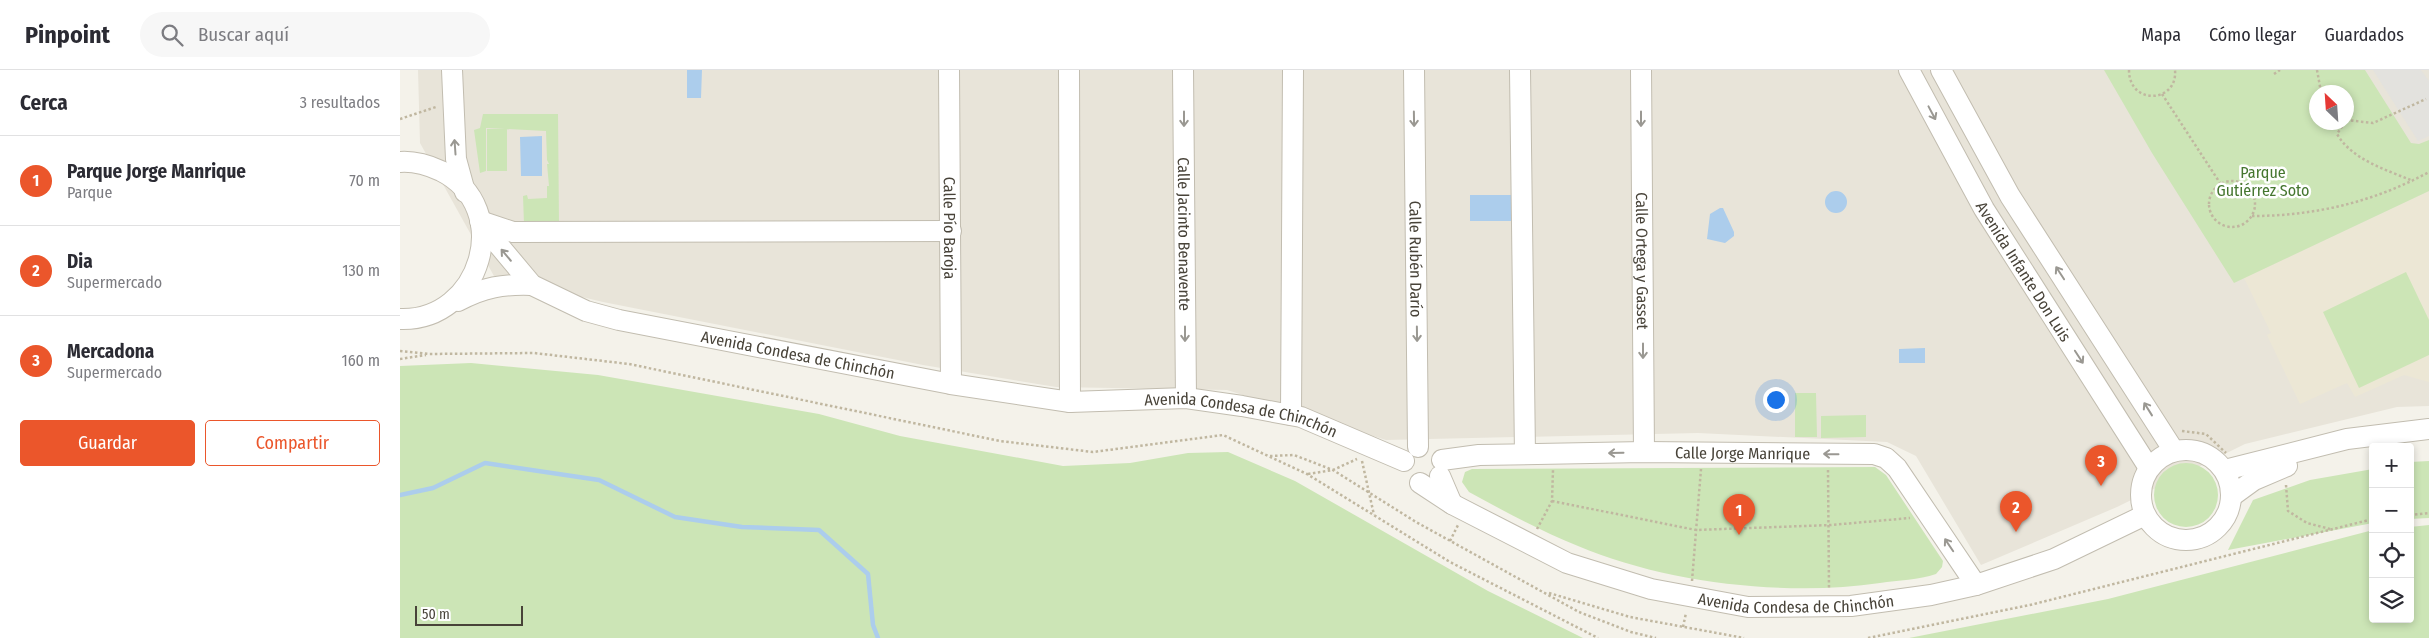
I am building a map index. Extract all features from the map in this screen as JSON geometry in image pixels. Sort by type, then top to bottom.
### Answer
[{"type":"street","points":[[452,70],[456,159],[465,192]]},
{"type":"street","name":"Calle Pío Baroja","points":[[948,70],[951,384]]},
{"type":"street","points":[[1069,70],[1070,402]]},
{"type":"street","name":"Calle Jacinto Benavente","points":[[1183,70],[1186,398]]},
{"type":"street","points":[[1291,415],[1293,70]]},
{"type":"street","name":"Calle Rubén Darío","points":[[1414,70],[1418,447]]},
{"type":"street","points":[[1520,70],[1525,454]]},
{"type":"street","name":"Calle Ortega y Gasset","points":[[1641,70],[1644,452]]},
{"type":"street","name":"Avenida Infante Don Luis","points":[[1909,70],[1984,209],[2149,468]]},
{"type":"street","name":"Avenida Infante Don Luis","points":[[1941,70],[2010,196],[2174,451]]},
{"type":"street","points":[[400,162],[432,167],[445,173],[465,192],[474,205],[480,223],[482,242],[476,269],[463,292],[449,305]]},
{"type":"street","points":[[480,223],[513,232],[951,231]]},
{"type":"street","name":"Avenida Condesa de Chinchón","points":[[480,223],[532,285]]},
{"type":"street","name":"Avenida Condesa de Chinchón","points":[[400,319],[422,317],[477,291],[506,284],[532,285],[586,311],[619,320],[951,384],[1070,402],[1186,398],[1301,417],[1404,462]]},
{"type":"street","points":[[2228,464],[2232,496],[2230,509],[2224,521],[2214,531],[2196,539],[2176,539],[2163,535],[2145,516],[2141,504],[2140,491],[2149,468],[2160,457],[2174,451],[2197,450],[2217,461],[2228,464],[2347,439],[2429,428]]},
{"type":"street","points":[[2405,443],[2429,440]]},
{"type":"street","points":[[1441,468],[1428,483],[1420,483],[1409,479],[1404,472],[1404,462],[1409,453],[1418,447],[1431,447],[1441,468],[1452,504]]},
{"type":"street","points":[[2232,496],[2254,480],[2282,468],[2350,450],[2369,448]]},
{"type":"street","name":"Calle Jorge Manrique","points":[[1441,468],[1479,455],[1644,452],[1874,454],[1886,458],[1897,468],[1976,585]]},
{"type":"street","name":"Avenida Condesa de Chinchón","points":[[1420,483],[1452,504],[1567,563],[1651,589],[1748,607],[1850,606],[1931,595],[1976,585],[2054,559],[2145,516]]},
{"type":"path","points":[[2129,70],[2131,84],[2141,94],[2149,96],[2162,94],[2170,88],[2174,80],[2175,70]]},
{"type":"path","points":[[2274,74],[2280,70]]},
{"type":"path","points":[[2317,70],[2320,85]]},
{"type":"path","points":[[2162,94],[2220,183]]},
{"type":"path","points":[[2354,122],[2373,123],[2426,99]]},
{"type":"path","points":[[400,119],[452,101]]},
{"type":"path","points":[[2340,130],[2337,134],[2349,149],[2380,167],[2413,181]]},
{"type":"path","points":[[2252,216],[2302,214],[2339,207],[2372,198],[2413,181],[2429,172]]},
{"type":"path","points":[[2236,180],[2250,188],[2255,203],[2252,216],[2244,224],[2228,227],[2215,220],[2211,214],[2210,193],[2220,183],[2236,180]]},
{"type":"path","points":[[400,350],[430,354]]},
{"type":"path","points":[[400,359],[430,354],[534,352],[629,364],[1000,440],[1093,452],[1223,435],[1307,474],[1450,562],[1598,638]]},
{"type":"path","points":[[2177,428],[2183,431],[2206,434],[2228,464]]},
{"type":"path","points":[[1691,596],[1702,452]]},
{"type":"path","points":[[1530,544],[1552,501],[1553,454]]},
{"type":"path","points":[[1828,454],[1829,606]]},
{"type":"path","points":[[1269,456],[1294,455],[1333,470],[1416,522],[1579,612],[1631,632],[1656,638]]},
{"type":"path","points":[[1307,474],[1333,470],[1361,457],[1374,515]]},
{"type":"path","points":[[2282,468],[2286,478],[2288,511],[2307,523],[2332,529]]},
{"type":"path","points":[[1552,501],[1696,530],[1828,525],[1930,517]]},
{"type":"path","points":[[2414,515],[2429,514]]},
{"type":"path","points":[[1868,638],[2030,605],[2369,520]]},
{"type":"path","points":[[1549,594],[1630,617],[1744,638]]},
{"type":"shaded area","points":[[418,70],[2429,70],[2429,406],[2397,407],[2245,444],[2117,507],[1981,565],[1916,456],[1887,442],[1698,433],[1386,440],[1227,390],[1056,387],[923,365],[603,302],[494,276],[420,143]]},
{"type":"shaded area","points":[[2373,70],[2421,70],[2429,81],[2429,136],[2418,141]]},
{"type":"shaded area","points":[[2429,191],[2429,382],[2404,375],[2355,397],[2347,383],[2300,404],[2267,335],[2271,333],[2244,278]]},
{"type":"green space","name":"Parque Gutiérrez Soto","points":[[2104,70],[2365,70],[2411,143],[2419,144],[2429,140],[2429,191],[2234,283],[2152,153]]},
{"type":"green space","points":[[483,114],[558,114],[559,225],[524,224],[523,196],[527,195],[528,199],[547,198],[547,186],[549,186],[547,164],[549,164],[547,160],[546,131],[486,128],[486,171],[480,173],[474,130],[480,128]]},
{"type":"green space","points":[[487,129],[507,129],[507,171],[487,171]]},
{"type":"green space","points":[[2406,272],[2429,320],[2429,355],[2359,388],[2323,312]]},
{"type":"green space","points":[[471,363],[598,375],[819,414],[900,436],[1063,466],[1130,463],[1188,453],[1228,452],[1295,481],[1488,591],[1583,638],[400,638],[400,366]]},
{"type":"green space","points":[[1795,393],[1816,393],[1817,437],[1795,437]]},
{"type":"green space","points":[[1866,415],[1866,437],[1821,438],[1821,416]]},
{"type":"green space","points":[[2429,461],[2429,518],[2414,519],[2414,462]]},
{"type":"green space","points":[[2186,463],[2198,465],[2209,472],[2216,483],[2218,495],[2216,507],[2209,518],[2198,525],[2186,527],[2174,525],[2163,518],[2156,507],[2154,495],[2156,483],[2163,472],[2174,465]]},
{"type":"green space","points":[[1875,467],[1886,475],[1943,561],[1942,567],[1936,574],[1916,579],[1844,587],[1806,588],[1727,584],[1687,578],[1612,559],[1564,540],[1522,521],[1469,492],[1462,482],[1465,472],[1472,469]]},
{"type":"green space","points":[[2369,470],[2369,524],[2228,550],[2253,500],[2310,480]]},
{"type":"green space","points":[[2429,525],[2429,638],[1909,638],[2108,599],[2369,531],[2369,623],[2414,623],[2414,527]]},
{"type":"water","points":[[687,70],[702,70],[701,98],[687,98]]},
{"type":"water","points":[[542,136],[542,176],[521,176],[520,137]]},
{"type":"water","points":[[1836,191],[1844,194],[1847,202],[1844,210],[1836,213],[1828,210],[1825,202],[1828,194]]},
{"type":"water","points":[[1470,195],[1519,195],[1519,221],[1470,221]]},
{"type":"water","points":[[1723,208],[1734,232],[1734,236],[1725,243],[1707,239],[1710,214]]},
{"type":"water","points":[[1925,348],[1925,363],[1899,363],[1899,349]]},
{"type":"waterway","points":[[400,495],[433,488],[485,463],[599,480],[675,517],[742,527],[819,530],[868,574],[873,625],[878,638]]},
{"type":"place","name":"Mercadona","points":[[2101,486]]},
{"type":"place","name":"Dia","points":[[2016,532]]},
{"type":"place","name":"Parque Jorge Manrique","points":[[1739,535]]}]
